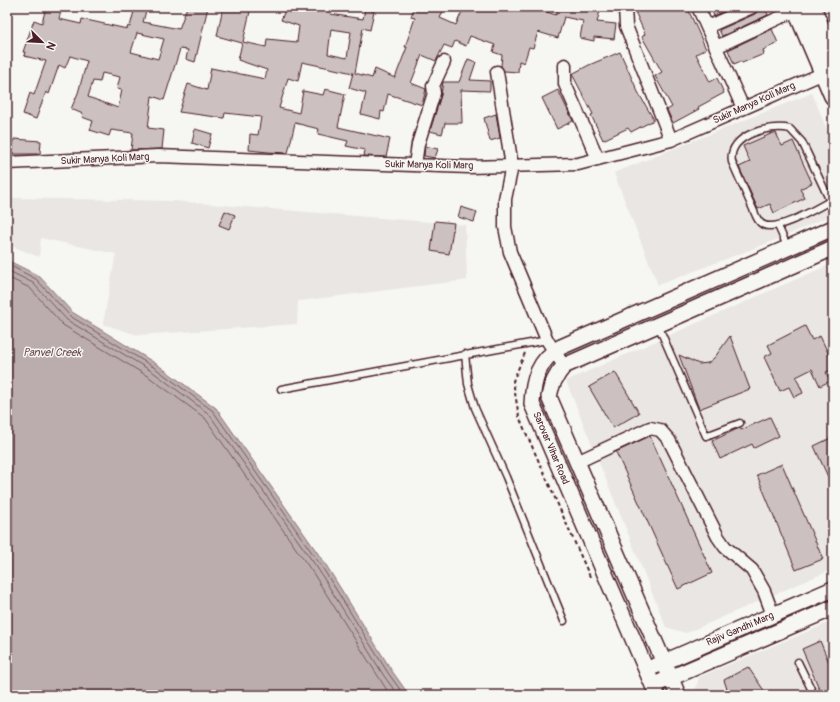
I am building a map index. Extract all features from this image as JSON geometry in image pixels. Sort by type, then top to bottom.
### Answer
[{"type":"main road","points":[[801,8],[831,46]]},
{"type":"main road","points":[[801,8],[828,71],[833,96]]},
{"type":"street","points":[[625,7],[626,26],[671,140]]},
{"type":"street","points":[[698,7],[743,108]]},
{"type":"street","points":[[706,25],[741,7]]},
{"type":"street","points":[[706,25],[752,7]]},
{"type":"street","points":[[716,47],[801,8]]},
{"type":"street","points":[[415,165],[418,144],[434,93],[433,86],[444,62]]},
{"type":"street","points":[[565,65],[565,84],[598,159]]},
{"type":"street","name":"Sukir Manya Koli Marg","points":[[7,163],[158,156],[415,165],[512,166],[578,164],[671,140],[828,71]]},
{"type":"street","points":[[497,72],[512,166],[505,199],[505,227],[510,252],[551,345],[564,366],[833,248]]},
{"type":"street","name":"Sarovar Vihar Road","points":[[655,690],[532,404],[533,384],[551,345],[788,248],[833,228]]},
{"type":"street","name":"Sarovar Vihar Road","points":[[564,366],[557,374],[550,388],[549,397],[678,695]]},
{"type":"street","points":[[577,462],[650,428],[660,430],[669,440],[724,547],[752,570],[764,591],[773,615]]},
{"type":"street","name":"Rajiv Gandhi Marg","points":[[646,669],[833,589]]},
{"type":"street","name":"Rajiv Gandhi Marg","points":[[655,690],[670,678],[833,608]]},
{"type":"lane","points":[[830,201],[778,226],[764,225],[759,222],[732,162],[731,156],[736,144],[742,138],[773,127],[790,129],[802,142],[830,201],[833,208]]},
{"type":"lane","points":[[778,226],[788,248]]},
{"type":"lane","points":[[658,325],[706,436],[740,423]]},
{"type":"lane","points":[[281,389],[465,354],[551,345]]},
{"type":"lane","points":[[465,354],[468,384],[476,408],[506,477],[564,621]]},
{"type":"lane","points":[[798,662],[814,695]]},
{"type":"shaded area","points":[[812,93],[833,145],[833,214],[783,237],[658,285],[614,173]]},
{"type":"shaded area","points":[[7,198],[174,201],[465,225],[467,280],[298,301],[297,324],[138,335],[103,324],[116,254],[41,238],[39,257],[7,244]]},
{"type":"shaded area","points":[[833,263],[833,569],[686,633],[666,627],[566,381]]},
{"type":"shaded area","points":[[833,621],[833,695],[694,695],[699,677]]},
{"type":"water","name":"Panvel Creek","points":[[7,260],[39,276],[72,312],[158,365],[216,408],[326,565],[392,671],[409,695],[7,695]]},
{"type":"building","points":[[46,7],[62,7],[59,19],[81,24],[82,19],[127,29],[128,26],[130,27],[135,7],[147,7],[143,22],[179,29],[187,7],[208,7],[195,62],[186,59],[188,50],[180,49],[164,100],[152,96],[148,128],[164,130],[162,149],[131,150],[133,133],[111,130],[109,136],[90,130],[93,121],[82,117],[83,114],[71,109],[78,93],[87,61],[70,56],[65,68],[59,65],[49,94],[46,92],[36,119],[23,114],[30,93],[34,95],[46,61],[24,56],[25,52],[23,52],[34,20],[42,23]],"holes":[[[137,33],[164,39],[158,59],[131,52]],[[102,73],[120,77],[117,89],[122,90],[118,108],[88,97],[93,81],[100,82]]]},
{"type":"building","points":[[223,7],[251,7],[243,42],[266,47],[267,39],[297,42],[299,26],[281,20],[286,8],[294,12],[295,7],[332,7],[330,14],[363,19],[365,9],[374,11],[370,30],[363,28],[355,73],[372,78],[375,69],[395,78],[407,47],[405,47],[415,18],[411,17],[414,7],[445,7],[440,18],[456,25],[464,7],[531,7],[556,15],[558,7],[601,7],[597,22],[616,24],[614,39],[594,37],[594,41],[580,38],[583,21],[564,17],[558,38],[538,32],[533,48],[529,47],[524,63],[519,61],[518,72],[504,71],[501,66],[502,55],[493,52],[495,45],[470,36],[466,46],[455,41],[452,48],[444,45],[436,61],[422,55],[411,83],[426,89],[422,105],[388,94],[384,112],[381,111],[380,119],[361,114],[366,93],[349,88],[353,73],[302,62],[298,81],[288,78],[279,108],[299,113],[303,91],[323,95],[325,89],[345,94],[338,127],[390,139],[386,157],[364,156],[365,150],[346,146],[348,141],[318,134],[319,129],[295,123],[288,153],[249,150],[250,134],[258,135],[261,117],[225,113],[224,118],[179,112],[188,84],[207,90],[211,68],[265,79],[267,70],[238,60],[242,43],[217,36]],"holes":[[[331,29],[351,32],[347,58],[328,54]]]},
{"type":"building","points":[[633,7],[687,7],[706,49],[696,54],[710,82],[717,78],[724,93],[673,123],[667,110],[672,107],[655,76],[662,72],[642,37],[645,34]]},
{"type":"building","points":[[710,7],[734,7],[714,16]]},
{"type":"building","points":[[759,7],[765,7],[768,15],[722,36],[719,30],[755,14]]},
{"type":"building","points":[[772,29],[778,43],[763,50],[764,54],[742,63],[741,61],[734,64],[728,50]]},
{"type":"building","points":[[620,52],[638,92],[654,120],[631,132],[628,128],[603,140],[591,115],[593,114],[572,74]]},
{"type":"building","points":[[468,59],[476,62],[470,80],[490,81],[490,91],[461,90],[462,123],[445,123],[442,134],[430,131],[441,95],[443,82],[459,82]]},
{"type":"building","points":[[558,90],[573,121],[557,129],[542,98]]},
{"type":"building","points":[[496,114],[500,138],[490,141],[484,118]]},
{"type":"building","points":[[195,129],[212,134],[208,148],[192,143]]},
{"type":"building","points":[[776,133],[782,146],[793,141],[812,183],[800,189],[805,198],[774,213],[770,204],[758,209],[739,167],[750,162],[743,146]]},
{"type":"building","points":[[14,139],[41,141],[40,154],[13,154]]},
{"type":"building","points":[[425,146],[438,149],[435,158],[424,156]]},
{"type":"building","points":[[461,207],[477,212],[474,222],[458,217]]},
{"type":"building","points":[[225,211],[235,215],[229,229],[219,225]]},
{"type":"building","points":[[435,221],[454,223],[449,254],[431,251]]},
{"type":"building","points":[[805,326],[812,340],[820,336],[833,363],[833,369],[826,372],[830,381],[820,386],[812,369],[796,377],[803,393],[794,397],[789,387],[780,391],[764,357],[772,353],[768,345]]},
{"type":"building","points":[[730,336],[750,389],[699,409],[679,355],[699,364],[708,363],[715,357]]},
{"type":"building","points":[[615,372],[639,413],[613,428],[589,387]]},
{"type":"building","points":[[770,417],[779,436],[754,448],[752,444],[720,459],[712,441],[735,430],[740,428],[741,430]]},
{"type":"building","points":[[650,436],[712,573],[678,589],[616,452]]},
{"type":"building","points":[[833,437],[833,488],[814,446]]},
{"type":"building","points":[[782,464],[823,559],[796,570],[757,475]]},
{"type":"building","points":[[820,641],[833,672],[833,695],[822,695],[802,649]]},
{"type":"building","points":[[748,667],[767,695],[729,695],[724,680]]}]
